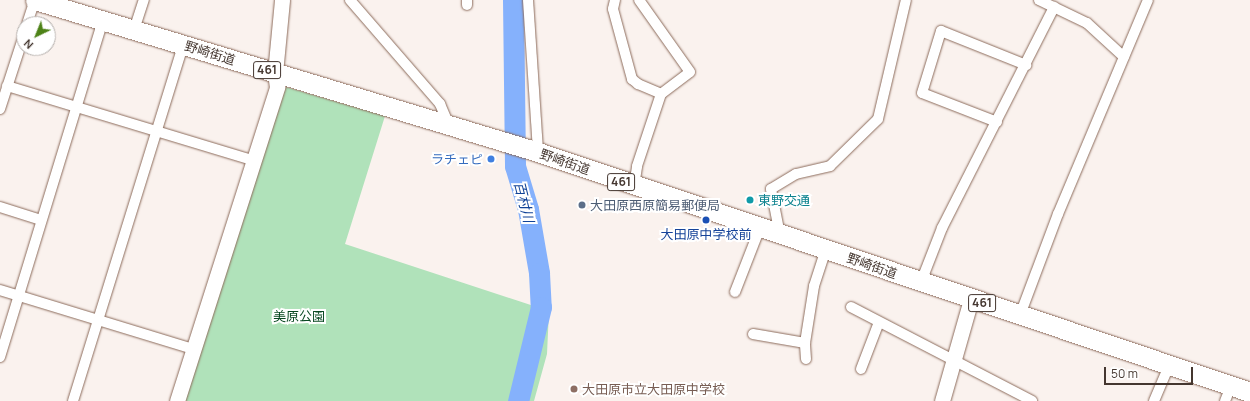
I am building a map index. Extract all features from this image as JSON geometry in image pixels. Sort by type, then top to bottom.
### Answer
[{"type":"highway","name":"野崎街道","points":[[35,0],[533,151],[1169,365],[1228,393],[1250,392]]},
{"type":"street","points":[[30,16],[35,0]]},
{"type":"street","points":[[134,30],[144,0]]},
{"type":"street","points":[[177,401],[276,87],[275,73],[282,0]]},
{"type":"street","points":[[350,0],[440,104],[449,126]]},
{"type":"street","points":[[528,0],[533,151]]},
{"type":"street","points":[[615,0],[613,9],[632,79],[638,84],[661,94]]},
{"type":"street","points":[[634,186],[637,166],[661,94],[690,72],[639,0]]},
{"type":"street","points":[[780,235],[771,189],[796,174],[830,166],[878,119],[906,0]]},
{"type":"street","points":[[1039,0],[1087,23],[1124,57]]},
{"type":"street","points":[[1020,315],[1148,0]]},
{"type":"street","points":[[921,282],[942,228],[1026,65],[1054,7]]},
{"type":"street","points":[[0,357],[103,21]]},
{"type":"street","points":[[997,122],[922,93],[941,31],[1026,65]]},
{"type":"street","points":[[73,401],[183,44]]},
{"type":"street","points":[[0,109],[17,56]]},
{"type":"street","points":[[7,86],[252,160]]},
{"type":"street","points":[[0,207],[41,220]]},
{"type":"street","points":[[735,292],[760,228]]},
{"type":"street","points":[[806,359],[805,343],[814,286],[826,250]]},
{"type":"street","points":[[0,290],[97,321],[193,349]]},
{"type":"street","points":[[942,401],[971,299]]},
{"type":"street","points":[[851,307],[1032,401]]},
{"type":"street","points":[[861,369],[879,322]]},
{"type":"street","points":[[753,334],[805,343]]},
{"type":"street","points":[[1154,401],[1169,365]]},
{"type":"green space","name":"美原公園","points":[[286,87],[385,116],[345,244],[549,311],[547,354],[534,401],[183,401],[266,136],[274,123]]},
{"type":"waterway","name":"百村川","points":[[513,0],[515,166],[528,209],[539,273],[541,307],[518,401]]},
{"type":"place","name":"ラチェピ","points":[[491,159]]},
{"type":"place","name":"東野交通","points":[[750,200]]},
{"type":"place","name":"大田原西原簡易郵便局","points":[[582,205]]},
{"type":"place","name":"大田原中学校前","points":[[706,220]]},
{"type":"place","name":"大田原市立大田原中学校","points":[[574,389]]}]
